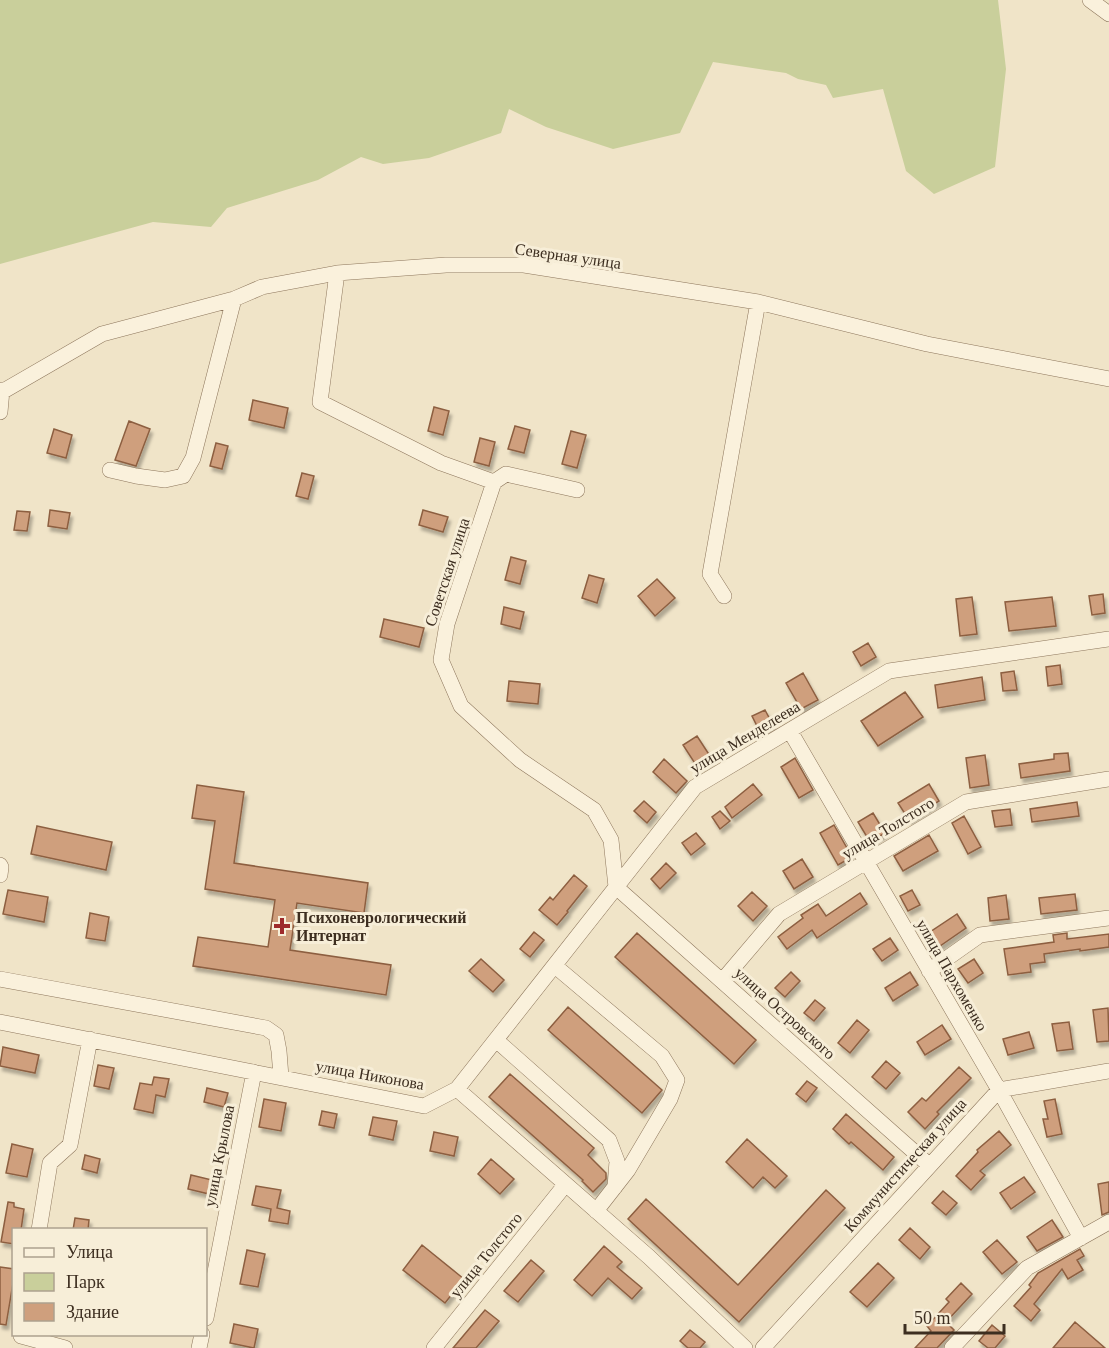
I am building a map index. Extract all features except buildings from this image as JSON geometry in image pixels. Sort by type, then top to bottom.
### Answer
[{"type":"street","points":[[1090,0],[1109,14]]},
{"type":"street","name":"Северная улица","points":[[1,391],[102,334],[234,299],[262,287],[337,273],[446,265],[524,265],[758,302],[927,344],[1109,379]]},
{"type":"street","points":[[337,273],[320,402],[441,463],[494,482],[506,474],[577,490]]},
{"type":"street","points":[[110,470],[165,480],[183,476],[193,458],[234,299]]},
{"type":"street","points":[[724,596],[710,574],[758,302]]},
{"type":"street","points":[[0,412],[1,391]]},
{"type":"street","name":"Советская улица","points":[[494,482],[447,624],[441,660],[461,706],[519,760],[594,810],[611,840],[616,887]]},
{"type":"street","name":"улица Менделеева","points":[[456,1089],[695,787],[890,671],[1109,639]]},
{"type":"street","name":"улица Пархоменко","points":[[790,731],[999,1090],[1080,1238]]},
{"type":"street","name":"улица Толстого","points":[[722,981],[779,914],[966,801],[1109,779]]},
{"type":"street","points":[[0,865],[0,875]]},
{"type":"street","name":"улица Островского","points":[[616,887],[930,1165]]},
{"type":"street","points":[[929,971],[980,935],[1109,918]]},
{"type":"street","points":[[555,966],[662,1056],[677,1080],[670,1099],[628,1170],[596,1211]]},
{"type":"street","points":[[0,979],[266,1028],[276,1035],[280,1077]]},
{"type":"street","name":"улица Никонова","points":[[0,1022],[424,1106],[456,1089]]},
{"type":"street","points":[[39,1228],[50,1163],[70,1145],[90,1039]]},
{"type":"street","points":[[496,1040],[609,1140],[617,1161],[615,1187]]},
{"type":"street","points":[[999,1090],[1109,1071]]},
{"type":"street","name":"улица Крылова","points":[[207,1313],[254,1072]]},
{"type":"street","points":[[456,1089],[649,1257],[745,1348]]},
{"type":"street","name":"Коммунистическая улица","points":[[763,1348],[999,1090]]},
{"type":"street","name":"улица Толстого","points":[[434,1348],[566,1185]]},
{"type":"street","points":[[952,1348],[1027,1269],[1109,1222]]},
{"type":"street","points":[[21,1336],[65,1348]]},
{"type":"green space","points":[[0,0],[998,0],[1006,69],[995,167],[934,194],[906,171],[883,89],[833,98],[826,85],[798,79],[786,73],[713,62],[680,133],[613,149],[546,127],[509,109],[501,133],[429,158],[383,164],[361,157],[318,180],[227,208],[211,227],[153,222],[0,264]]},
{"type":"place","name":"Психоневрологический Интернат","points":[[282,926]]}]
